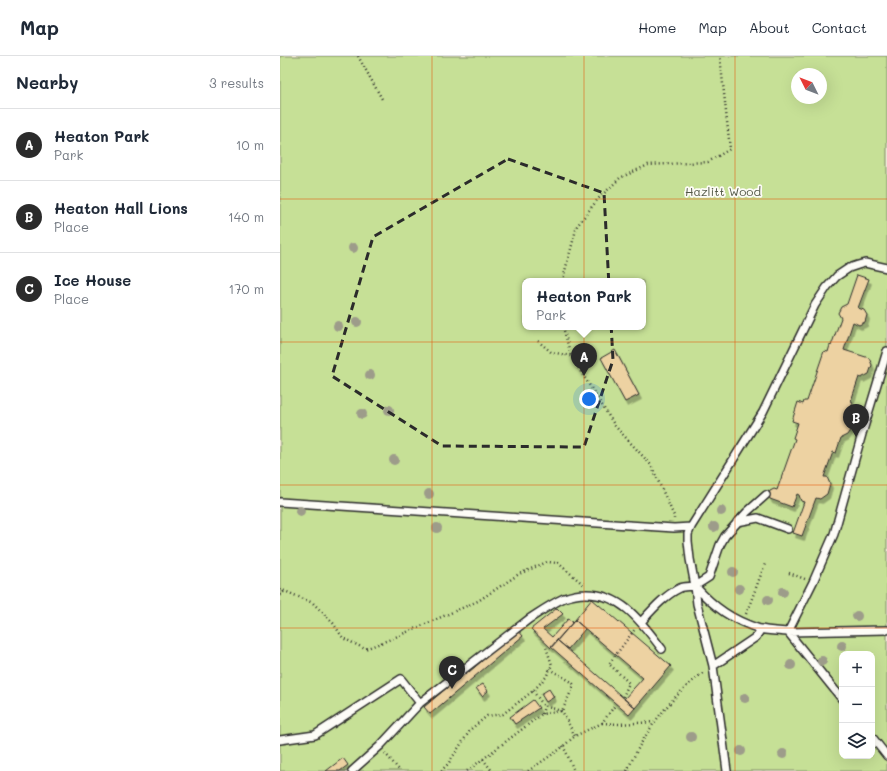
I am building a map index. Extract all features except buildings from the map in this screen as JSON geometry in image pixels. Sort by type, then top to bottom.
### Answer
[{"type":"lane","points":[[727,771],[712,666],[697,604],[696,586],[690,559],[688,534],[763,412],[815,305],[827,287],[837,276],[849,268],[858,265],[865,263],[887,268]]},
{"type":"lane","points":[[788,632],[813,582],[834,534],[887,351]]},
{"type":"lane","points":[[641,622],[652,610],[674,592],[681,588],[696,586],[709,577],[720,545],[726,536],[737,522],[766,495]]},
{"type":"lane","points":[[280,502],[486,517],[674,528],[691,527]]},
{"type":"lane","points":[[737,522],[758,518],[788,529]]},
{"type":"lane","points":[[696,586],[710,602],[724,613],[761,629],[788,632],[887,630]]},
{"type":"lane","points":[[352,771],[380,746],[420,703],[546,608],[565,598],[578,594],[594,594],[606,596],[618,601],[641,622],[662,649]]},
{"type":"lane","points":[[712,666],[756,637],[761,629]]},
{"type":"lane","points":[[788,632],[839,695]]},
{"type":"lane","points":[[280,740],[315,735],[401,679],[420,703]]},
{"type":"lane","points":[[875,741],[887,756]]},
{"type":"path","points":[[358,56],[382,99]]},
{"type":"path","points":[[564,278],[578,226],[598,198],[620,178],[648,165],[708,162],[730,149],[720,56]]},
{"type":"path","points":[[564,330],[571,356],[616,426],[652,464],[674,516],[674,528]]},
{"type":"path","points":[[538,341],[551,352],[571,356]]},
{"type":"path","points":[[280,589],[313,603],[333,623],[343,638],[365,649],[478,601],[519,574],[547,562],[558,563],[594,594]]},
{"type":"path","points":[[747,613],[765,564]]},
{"type":"path","points":[[789,573],[798,576]]},
{"type":"path","points":[[280,595],[285,591]]},
{"type":"path","points":[[623,697],[629,682],[609,664],[641,622]]},
{"type":"path","points":[[441,771],[448,764],[471,729],[487,716],[503,714],[533,691],[546,677],[552,665],[546,647]]},
{"type":"path","points":[[627,771],[643,740],[661,712],[692,681],[712,666]]},
{"type":"path","points":[[550,669],[572,682],[574,685],[562,711]]},
{"type":"path","points":[[533,691],[544,706],[562,711],[574,736]]},
{"type":"path","points":[[602,723],[616,704]]},
{"type":"path","points":[[542,714],[544,706]]},
{"type":"path","points":[[467,771],[542,714],[562,711]]},
{"type":"path","points":[[528,771],[559,750],[574,736],[602,723],[619,724],[654,722]]},
{"type":"path","points":[[380,746],[400,771]]},
{"type":"path","points":[[563,746],[574,771]]},
{"type":"path","points":[[483,759],[492,771]]},
{"type":"highlighted area","points":[[508,159],[604,193],[613,360],[584,447],[442,446],[332,376],[373,237]]},
{"type":"green space","name":"Hazlitt Wood","points":[[280,56],[887,56],[887,771],[280,771]]},
{"type":"place","name":"Heaton Park","points":[[584,376]]},
{"type":"place","name":"Heaton Hall Lions","points":[[856,437]]},
{"type":"place","name":"Ice House","points":[[452,689]]}]
